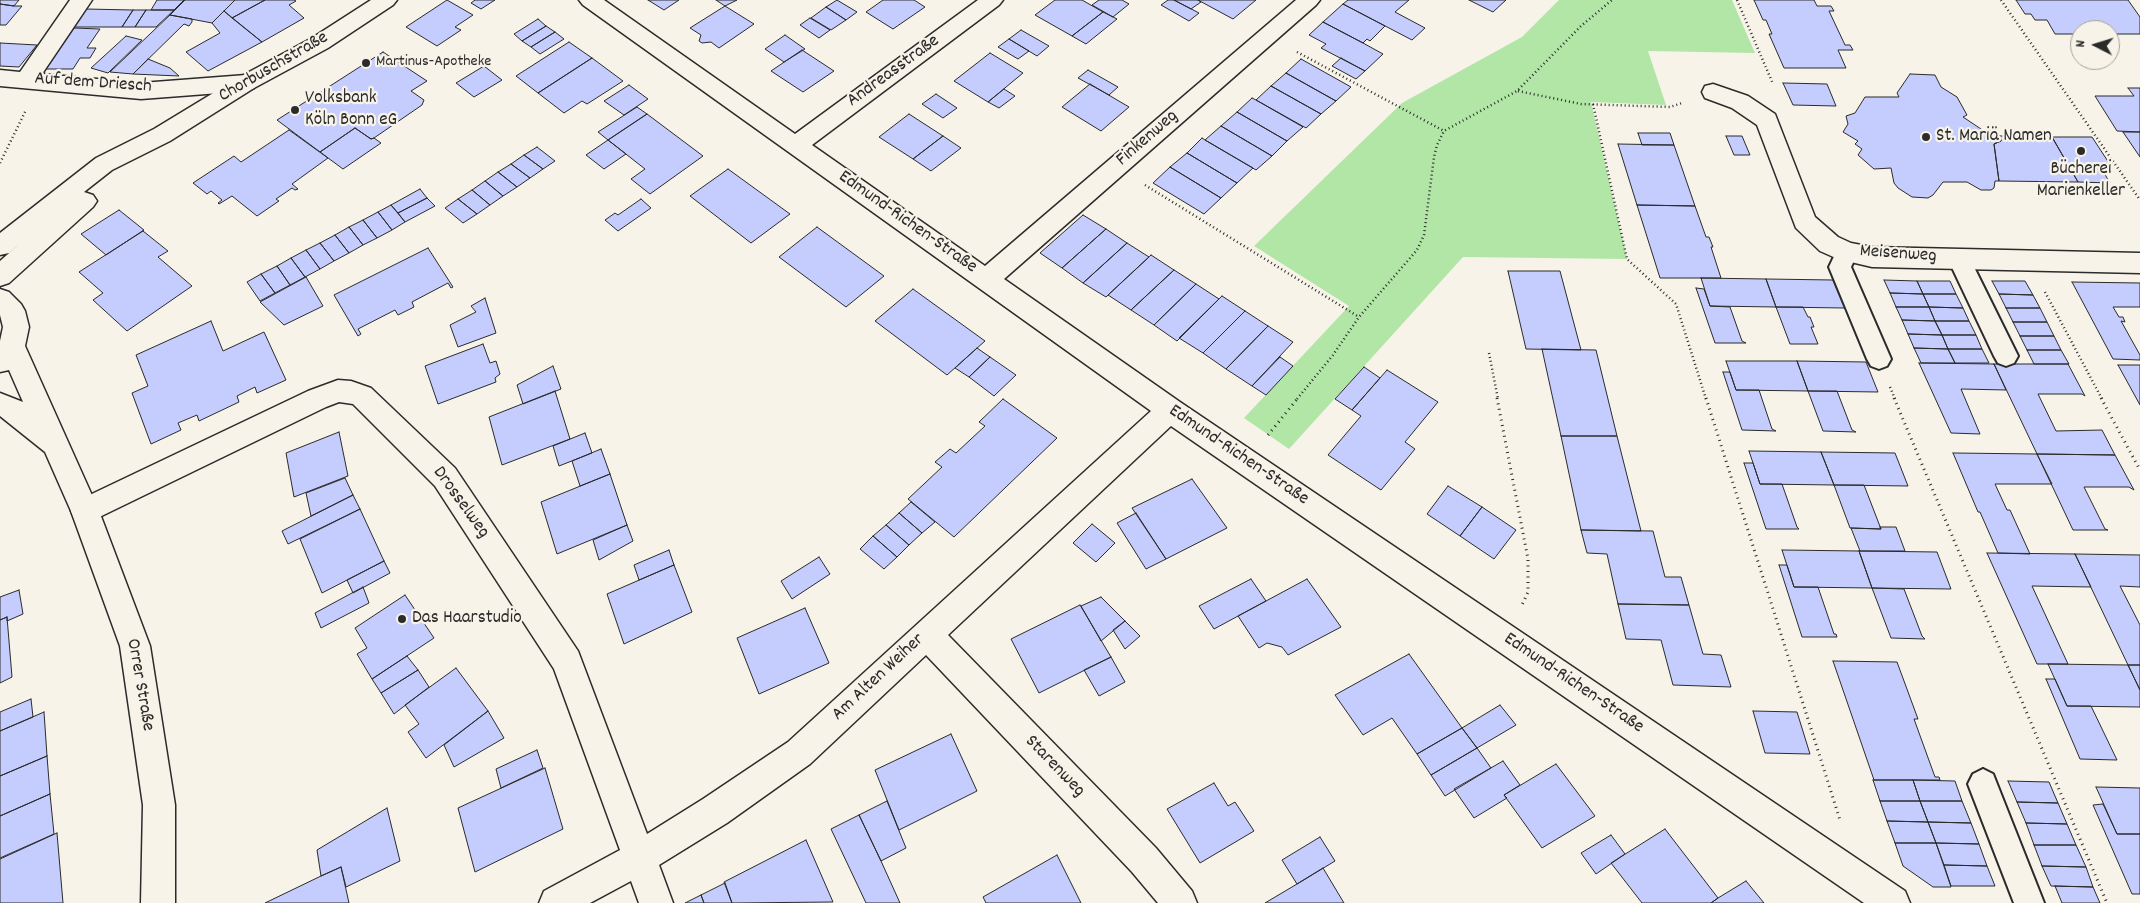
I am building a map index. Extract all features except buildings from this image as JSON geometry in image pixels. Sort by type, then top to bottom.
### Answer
[{"type":"street","points":[[34,80],[81,0]]},
{"type":"street","name":"Chorbuschstraße","points":[[0,246],[104,164],[162,135],[246,83],[320,43],[386,0]]},
{"type":"street","name":"Edmund-Richen-Straße","points":[[590,0],[1170,410],[1248,461],[1892,903]]},
{"type":"street","name":"Andreasstraße","points":[[796,145],[992,0]]},
{"type":"street","name":"Finkenweg","points":[[987,279],[1309,0]]},
{"type":"street","name":"Auf dem Driesch","points":[[0,78],[141,91],[246,83]]},
{"type":"street","points":[[1713,92],[1740,102],[1767,120]]},
{"type":"street","name":"Meisenweg","points":[[1767,120],[1805,222],[1829,244],[1847,252],[1872,257],[2140,263]]},
{"type":"street","name":"Chorbuschstraße","points":[[0,276],[162,135]]},
{"type":"street","points":[[0,299],[12,311],[16,327],[6,355]]},
{"type":"street","name":"Orrer Straße","points":[[6,355],[58,449],[85,511],[135,646],[159,805],[158,903]]},
{"type":"street","name":"Drosselweg","points":[[85,511],[317,399],[338,391],[351,392],[362,396],[445,477],[567,661],[641,857],[656,903]]},
{"type":"street","name":"Orrer Straße","points":[[0,404],[13,409],[58,449]]},
{"type":"street","name":"Am Alten Weiher","points":[[556,903],[641,857],[716,811],[799,752],[1170,410]]},
{"type":"street","name":"Starenweg","points":[[926,634],[1144,860],[1180,903]]},
{"type":"lane","points":[[1847,252],[1840,267],[1878,359]]},
{"type":"lane","points":[[1959,259],[2006,356]]},
{"type":"lane","points":[[1983,784],[2029,903]]},
{"type":"path","points":[[1248,461],[1333,355],[1359,317],[1417,250],[1424,236],[1434,157],[1437,145],[1444,131],[1517,91],[1581,26],[1612,0]]},
{"type":"path","points":[[1737,0],[1788,118],[1767,120]]},
{"type":"path","points":[[2001,0],[2140,200]]},
{"type":"path","points":[[1268,36],[1444,131]]},
{"type":"path","points":[[0,163],[34,80]]},
{"type":"path","points":[[1517,91],[1581,104],[1670,107],[1713,92]]},
{"type":"path","points":[[1593,104],[1626,259],[1676,304],[1840,819],[1839,866]]},
{"type":"path","points":[[1116,167],[1359,317]]},
{"type":"path","points":[[2028,261],[2140,470]]},
{"type":"path","points":[[1489,353],[1528,559],[1528,592],[1507,639]]},
{"type":"path","points":[[1878,359],[2107,903]]},
{"type":"green space","points":[[1559,0],[1732,0],[1755,53],[1648,51],[1666,105],[1591,102],[1627,259],[1463,257],[1289,449],[1244,418],[1349,306],[1254,246],[1402,103],[1522,37]]},
{"type":"place","name":"Martinus-Apotheke","points":[[366,63]]},
{"type":"place","name":"Volksbank Köln Bonn eG","points":[[295,110]]},
{"type":"place","name":"St. Mariä Namen","points":[[1926,137]]},
{"type":"place","name":"Bücherei Marienkeller","points":[[2081,151]]},
{"type":"place","name":"Das Haarstudio","points":[[402,619]]}]
